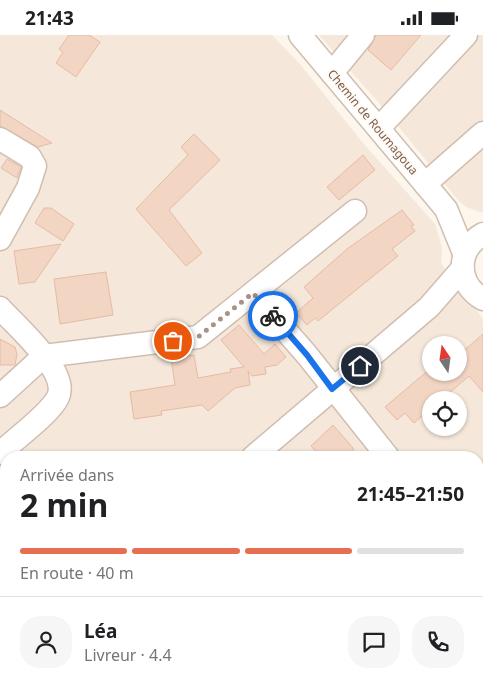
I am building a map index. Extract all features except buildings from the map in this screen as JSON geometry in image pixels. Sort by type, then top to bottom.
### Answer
[{"type":"street","name":"Chemin de Roumagoua","points":[[300,35],[446,209],[463,261],[465,281],[472,291],[482,299]]},
{"type":"street","points":[[332,73],[363,35]]},
{"type":"street","points":[[379,128],[466,35]]},
{"type":"street","points":[[425,184],[483,133]]},
{"type":"street","points":[[0,139],[30,157],[35,166],[28,188],[0,239]]},
{"type":"street","name":"Chemin de Roumagoua","points":[[446,209],[483,226]]},
{"type":"street","points":[[0,396],[44,356],[198,337],[355,211]]},
{"type":"street","points":[[260,451],[429,307],[463,261],[471,243],[483,234]]},
{"type":"street","points":[[253,293],[307,355],[332,389],[383,451]]},
{"type":"street","points":[[429,307],[452,300],[482,299]]},
{"type":"street","points":[[0,308],[44,356],[60,379],[58,397],[53,405],[2,451]]},
{"type":"shaded area","points":[[0,35],[272,35],[300,64],[363,143],[435,224],[442,247],[441,263],[483,319],[483,451],[0,451]]},
{"type":"shaded area","points":[[319,35],[483,35],[483,213],[466,207],[458,200],[386,111]]},
{"type":"way so far","points":[[173,341],[198,337],[253,293],[273,316]]},
{"type":"route","points":[[273,316],[307,355],[332,389],[360,366]]}]
